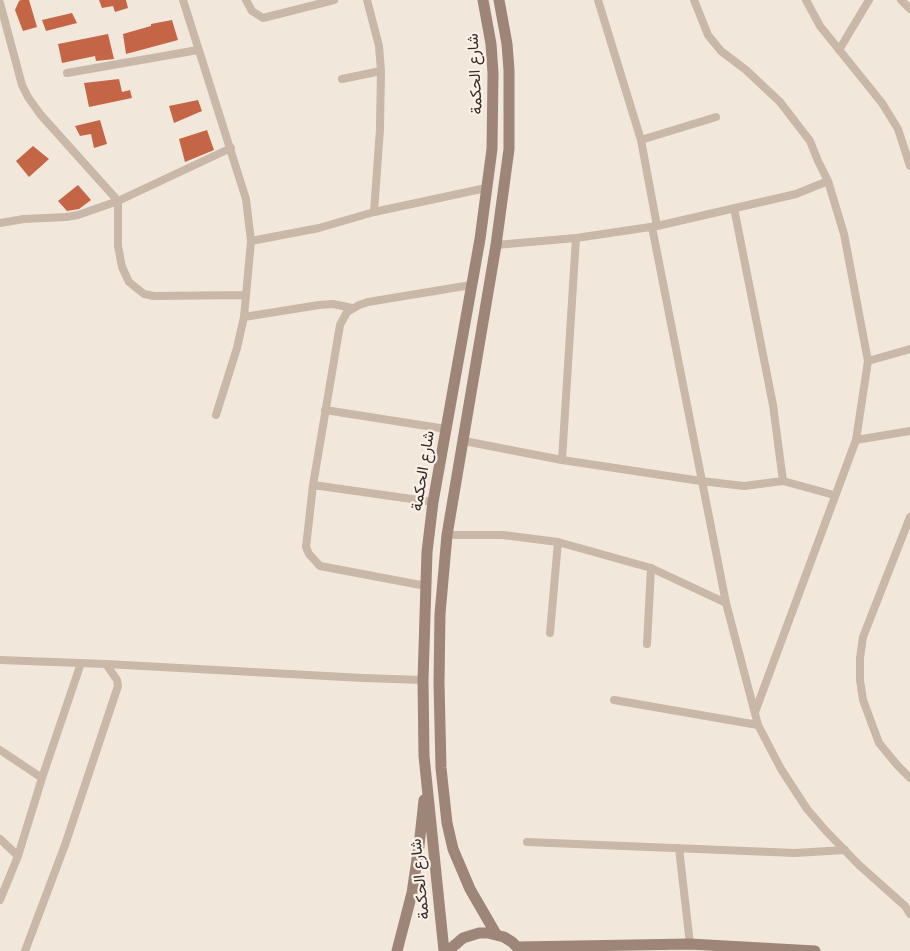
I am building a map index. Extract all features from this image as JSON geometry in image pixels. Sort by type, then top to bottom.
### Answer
[{"type":"street","points":[[183,0],[246,199],[251,241],[244,317],[237,348],[216,415]]},
{"type":"street","points":[[246,0],[252,11],[263,18],[334,0]]},
{"type":"street","points":[[367,0],[379,46],[381,71],[380,129],[374,212]]},
{"type":"street","name":"شارع الحكمة","points":[[446,951],[425,781],[423,680],[427,552],[433,502],[480,239],[492,149],[494,90],[491,44],[483,0]]},
{"type":"street","name":"شارع الحكمة","points":[[496,934],[470,889],[453,849],[447,823],[442,777],[439,720],[440,614],[447,536],[496,245],[509,150],[507,44],[499,0]]},
{"type":"street","points":[[598,0],[641,140],[701,482],[726,603],[758,725],[790,786],[820,824],[844,850],[905,906],[910,914]]},
{"type":"street","points":[[694,0],[708,35],[721,51],[746,70],[780,102],[810,141],[828,181],[844,234],[868,361],[856,440],[834,495],[780,649],[755,712]]},
{"type":"street","points":[[806,0],[820,26],[882,103],[898,129],[910,166]]},
{"type":"street","points":[[839,50],[870,0]]},
{"type":"street","points":[[901,0],[910,9]]},
{"type":"street","points":[[0,3],[22,85],[28,97],[40,114],[118,201],[117,229],[122,267],[129,282],[144,294],[168,297],[246,295]]},
{"type":"street","points":[[67,73],[198,50]]},
{"type":"street","points":[[342,79],[381,71]]},
{"type":"street","points":[[641,140],[716,117]]},
{"type":"street","points":[[0,223],[24,219],[66,217],[118,201],[231,148]]},
{"type":"street","points":[[496,245],[576,238],[655,227],[796,194],[828,181]]},
{"type":"street","points":[[251,241],[319,228],[374,212],[486,188]]},
{"type":"street","points":[[734,208],[773,404],[783,481]]},
{"type":"street","points":[[562,460],[576,238]]},
{"type":"street","points":[[426,586],[320,566],[309,554],[306,547],[313,485],[340,325],[344,315],[352,308],[368,302],[471,285]]},
{"type":"street","points":[[244,317],[319,305],[334,304],[352,308]]},
{"type":"street","points":[[868,361],[910,349]]},
{"type":"street","points":[[325,410],[446,429]]},
{"type":"street","points":[[856,440],[910,431]]},
{"type":"street","points":[[464,441],[562,460],[701,482],[744,486],[783,481],[834,495]]},
{"type":"street","points":[[313,485],[433,502]]},
{"type":"street","points":[[910,517],[863,637],[860,658],[860,680],[863,700],[879,743],[910,778]]},
{"type":"street","points":[[447,536],[503,535],[558,542],[651,568],[726,603]]},
{"type":"street","points":[[550,633],[558,542]]},
{"type":"street","points":[[647,644],[651,568]]},
{"type":"street","points":[[0,660],[423,680]]},
{"type":"street","points":[[0,900],[18,856],[80,663]]},
{"type":"street","points":[[25,951],[65,845],[118,686],[117,680],[106,664]]},
{"type":"street","points":[[614,700],[758,725]]},
{"type":"street","points":[[0,750],[42,778]]},
{"type":"street","points":[[397,951],[412,893],[419,846],[425,781]]},
{"type":"street","points":[[0,839],[18,856]]},
{"type":"street","points":[[527,842],[795,853],[844,850]]},
{"type":"street","points":[[679,848],[690,944]]},
{"type":"street","points":[[446,951],[456,943],[479,933],[496,934],[512,942],[520,949],[690,944],[814,951]]},
{"type":"building","points":[[21,0],[29,0],[37,27],[23,31],[15,10]]},
{"type":"building","points":[[99,0],[126,0],[128,8],[115,12],[113,6],[102,8]]},
{"type":"building","points":[[72,13],[77,23],[46,31],[42,20]]},
{"type":"building","points":[[172,20],[178,40],[126,54],[123,34],[151,26],[151,24]]},
{"type":"building","points":[[108,34],[114,59],[96,61],[95,56],[62,63],[58,44]]},
{"type":"building","points":[[119,79],[122,92],[130,90],[132,98],[89,107],[84,83]]},
{"type":"building","points":[[198,100],[202,111],[174,123],[169,106]]},
{"type":"building","points":[[100,120],[107,144],[94,148],[91,134],[80,136],[75,126]]},
{"type":"building","points":[[207,130],[214,150],[185,162],[179,139]]},
{"type":"building","points":[[33,146],[49,159],[29,177],[16,161]]},
{"type":"building","points":[[78,185],[91,200],[79,209],[67,211],[58,201]]}]
